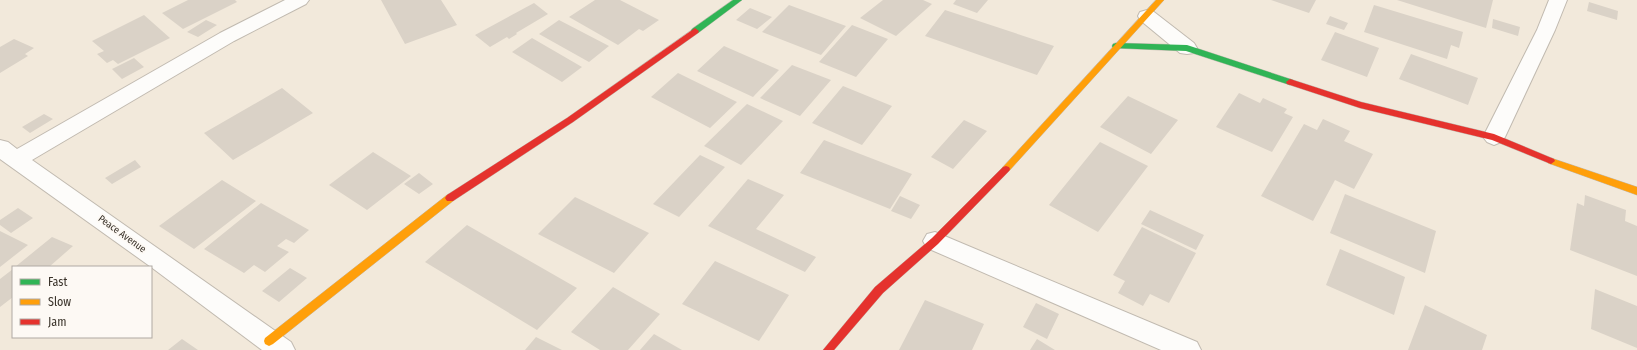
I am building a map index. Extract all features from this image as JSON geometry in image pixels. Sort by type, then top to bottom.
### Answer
[{"type":"street","points":[[8,154],[227,37],[300,0]]},
{"type":"street","points":[[275,346],[438,206],[570,120],[738,0]]},
{"type":"street","points":[[828,350],[879,290],[935,241],[983,194],[1116,46],[1147,16],[1160,0]]},
{"type":"street","points":[[1494,138],[1546,30],[1558,0]]},
{"type":"street","points":[[1147,16],[1187,48]]},
{"type":"street","points":[[1116,46],[1187,48],[1360,105],[1494,138],[1565,166],[1637,191]]},
{"type":"street","name":"Peace Avenue","points":[[8,154],[127,237],[275,346]]},
{"type":"street","points":[[935,241],[1188,350]]},
{"type":"building","points":[[188,0],[235,0],[237,2],[183,29],[162,13]]},
{"type":"building","points":[[381,0],[441,0],[457,25],[405,44]]},
{"type":"building","points":[[595,0],[620,0],[659,20],[643,31],[639,29],[618,45],[569,17]]},
{"type":"building","points":[[883,0],[923,0],[932,4],[896,36],[860,18]]},
{"type":"building","points":[[956,0],[988,0],[977,13],[953,4]]},
{"type":"building","points":[[1271,0],[1316,0],[1309,13]]},
{"type":"building","points":[[1397,0],[1493,0],[1486,28]]},
{"type":"building","points":[[1589,2],[1618,11],[1617,20],[1587,11]]},
{"type":"building","points":[[534,3],[548,14],[516,33],[517,34],[509,39],[507,37],[490,47],[475,35]]},
{"type":"building","points":[[789,5],[846,26],[821,55],[762,32]]},
{"type":"building","points":[[1374,5],[1463,32],[1459,48],[1451,45],[1447,59],[1364,32]]},
{"type":"building","points":[[750,8],[772,17],[757,29],[736,20]]},
{"type":"building","points":[[945,10],[1054,46],[1037,75],[925,36]]},
{"type":"building","points":[[144,15],[170,38],[118,64],[113,60],[107,63],[97,54],[104,51],[92,41]]},
{"type":"building","points":[[1330,16],[1348,23],[1344,30],[1326,24]]},
{"type":"building","points":[[1493,19],[1520,27],[1518,36],[1492,28]]},
{"type":"building","points":[[206,20],[217,25],[198,37],[187,32]]},
{"type":"building","points":[[559,20],[609,46],[589,62],[539,34]]},
{"type":"building","points":[[852,25],[888,39],[856,77],[819,62]]},
{"type":"building","points":[[1335,32],[1379,48],[1367,77],[1321,60]]},
{"type":"building","points":[[532,38],[582,67],[562,82],[512,52]]},
{"type":"building","points":[[14,39],[34,48],[25,54],[28,56],[0,73],[0,47]]},
{"type":"building","points":[[724,46],[779,70],[753,97],[697,71]]},
{"type":"building","points":[[1411,54],[1478,78],[1468,105],[1399,79]]},
{"type":"building","points":[[134,58],[144,67],[122,79],[112,69]]},
{"type":"building","points":[[792,65],[831,80],[800,116],[760,98]]},
{"type":"building","points":[[678,73],[737,102],[710,128],[651,97]]},
{"type":"building","points":[[843,86],[892,106],[862,145],[812,123]]},
{"type":"building","points":[[282,88],[313,113],[233,160],[204,133]]},
{"type":"building","points":[[1239,93],[1260,103],[1263,98],[1287,109],[1284,113],[1293,117],[1272,152],[1216,127]]},
{"type":"building","points":[[1128,96],[1178,120],[1151,154],[1100,127]]},
{"type":"building","points":[[747,104],[783,121],[741,165],[704,146]]},
{"type":"building","points":[[44,114],[53,119],[30,133],[22,127]]},
{"type":"building","points":[[1323,119],[1350,131],[1344,141],[1373,154],[1354,189],[1335,180],[1313,221],[1261,196],[1304,124],[1317,130]]},
{"type":"building","points":[[964,120],[987,131],[953,169],[931,157]]},
{"type":"building","points":[[824,140],[912,174],[890,209],[800,173]]},
{"type":"building","points":[[1100,142],[1148,166],[1098,232],[1049,205]]},
{"type":"building","points":[[373,152],[411,176],[367,210],[329,185]]},
{"type":"building","points":[[700,155],[725,167],[679,217],[653,204]]},
{"type":"building","points":[[135,160],[141,167],[112,184],[105,178]]},
{"type":"building","points":[[419,173],[433,184],[419,194],[404,184]]},
{"type":"building","points":[[748,179],[784,195],[756,229],[816,257],[805,272],[708,226]]},
{"type":"building","points":[[222,180],[256,201],[194,249],[159,226]]},
{"type":"building","points":[[1345,194],[1436,231],[1425,273],[1330,233]]},
{"type":"building","points":[[1585,195],[1626,210],[1625,221],[1637,226],[1637,276],[1570,250],[1577,203],[1584,206]]},
{"type":"building","points":[[900,196],[920,205],[911,219],[891,211]]},
{"type":"building","points":[[575,197],[649,233],[614,273],[538,234]]},
{"type":"building","points":[[261,203],[309,230],[294,243],[286,239],[277,246],[289,252],[265,272],[254,265],[244,273],[204,249]]},
{"type":"building","points":[[18,208],[33,218],[11,233],[0,225],[0,220]]},
{"type":"building","points":[[1150,210],[1204,235],[1196,250],[1141,224]]},
{"type":"building","points":[[467,225],[577,288],[537,330],[425,262]]},
{"type":"building","points":[[1142,227],[1196,253],[1169,303],[1150,294],[1143,306],[1118,293],[1125,281],[1113,275]]},
{"type":"building","points":[[0,231],[28,245],[0,267]]},
{"type":"building","points":[[52,237],[73,246],[50,266],[16,266]]},
{"type":"building","points":[[1340,249],[1405,277],[1394,315],[1326,285]]},
{"type":"building","points":[[715,261],[789,295],[759,341],[682,304]]},
{"type":"building","points":[[290,268],[307,278],[279,302],[262,291]]},
{"type":"building","points":[[12,270],[12,298],[0,307],[0,279]]},
{"type":"building","points":[[613,287],[660,314],[628,350],[600,350],[571,332]]},
{"type":"building","points":[[1595,289],[1637,306],[1637,348],[1591,329]]},
{"type":"building","points":[[925,300],[984,324],[972,350],[899,350]]},
{"type":"building","points":[[1036,303],[1059,314],[1047,339],[1023,327]]},
{"type":"building","points":[[1425,305],[1487,335],[1482,350],[1408,350]]},
{"type":"building","points":[[654,334],[682,350],[640,350]]},
{"type":"building","points":[[536,337],[562,350],[525,350]]},
{"type":"building","points":[[182,339],[198,350],[168,350]]},
{"type":"building","points":[[1037,339],[1055,350],[1030,350]]},
{"type":"traffic: fast","points":[[695,31],[738,0]]},
{"type":"traffic: fast","points":[[1116,46],[1187,48],[1290,82]]},
{"type":"traffic: slow","points":[[1006,169],[1160,0]]},
{"type":"traffic: slow","points":[[1551,161],[1637,191]]},
{"type":"traffic: slow","points":[[269,341],[450,198]]},
{"type":"traffic: jam","points":[[450,198],[570,120],[695,31]]},
{"type":"traffic: jam","points":[[1290,82],[1360,105],[1494,137],[1551,161]]},
{"type":"traffic: jam","points":[[828,350],[879,290],[935,241],[1006,169]]}]
